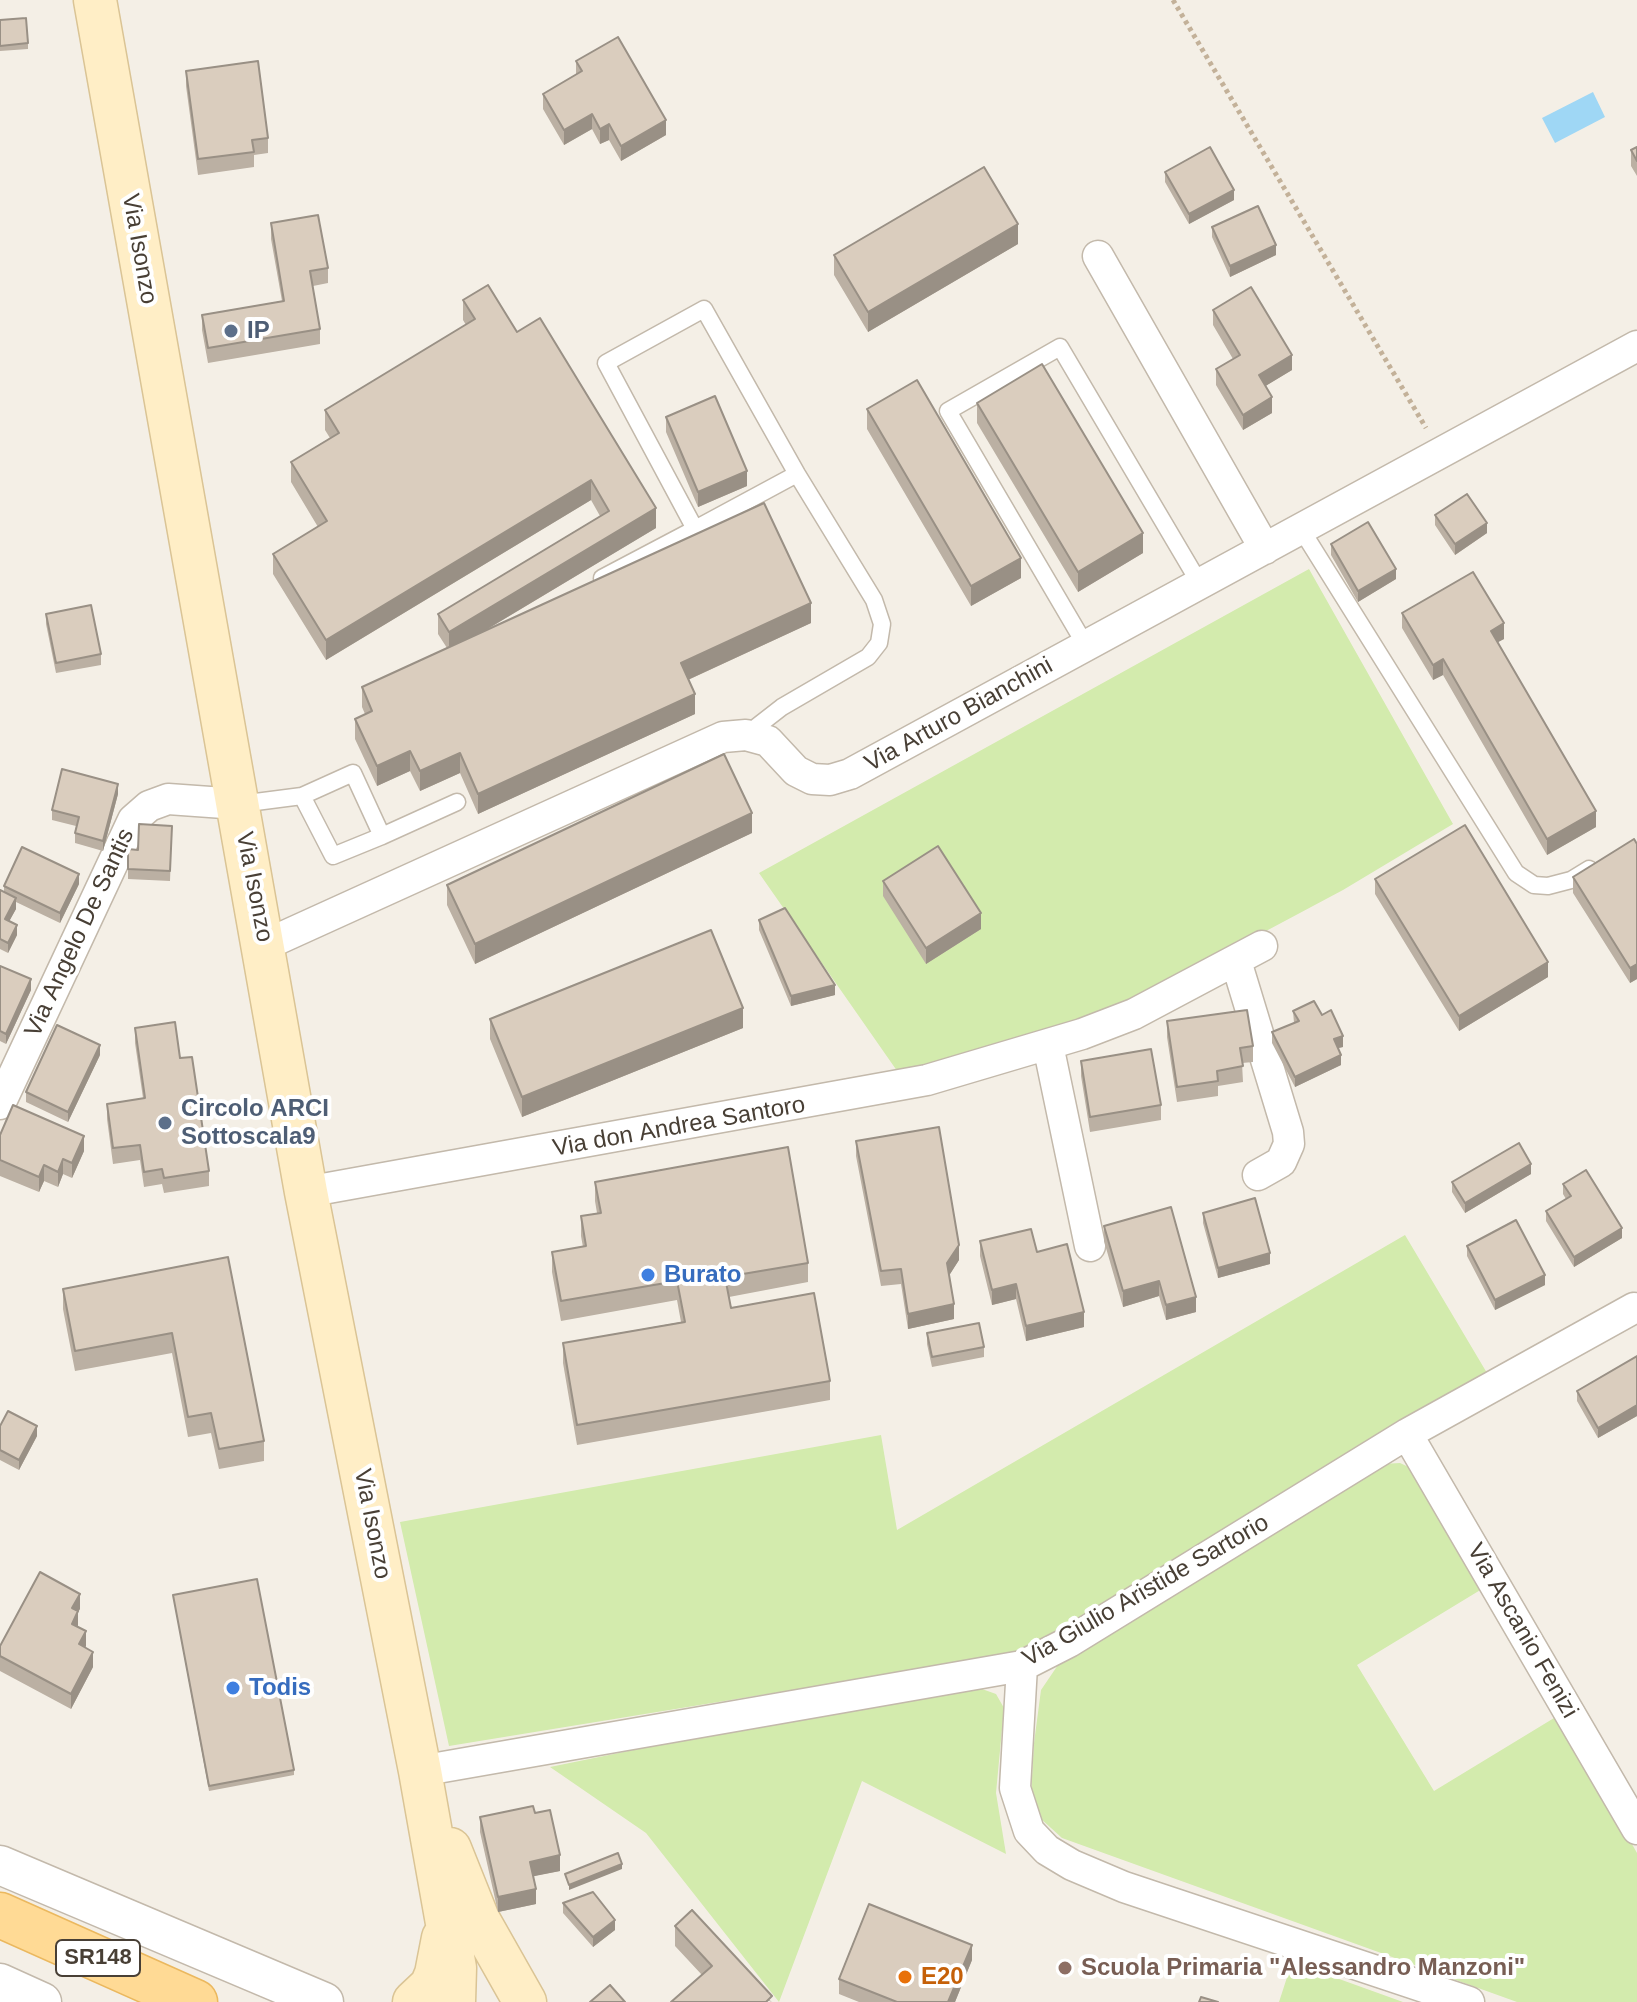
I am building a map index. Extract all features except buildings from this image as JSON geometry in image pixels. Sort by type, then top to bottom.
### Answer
[{"type":"main road","name":"Via Isonzo","points":[[95,0],[265,945],[306,1192],[420,1771],[462,1922]]},
{"type":"main road","name":"SR148","points":[[0,1915],[195,2002]]},
{"type":"main road","points":[[414,2002],[431,1986],[462,1922]]},
{"type":"main road","points":[[454,2002],[462,1922]]},
{"type":"main road","points":[[462,1922],[497,2002]]},
{"type":"main road","points":[[462,1922],[525,2002]]},
{"type":"street","points":[[1098,256],[1265,549]]},
{"type":"street","name":"Via Arturo Bianchini","points":[[746,735],[768,741],[802,775],[821,781],[841,777],[1637,346]]},
{"type":"street","points":[[265,945],[708,743],[746,735]]},
{"type":"street","name":"Via Angelo De Santis","points":[[0,1104],[133,820],[149,806],[168,799],[238,804]]},
{"type":"street","name":"Via don Andrea Santoro","points":[[306,1192],[889,1089],[1048,1045],[1134,1014],[1249,954],[1288,1132],[1286,1155],[1281,1162],[1258,1175]]},
{"type":"street","points":[[1048,1045],[1090,1246]]},
{"type":"street","name":"Via Giulio Aristide Sartorio","points":[[420,1771],[1022,1666],[1069,1642],[1407,1434],[1634,1308]]},
{"type":"street","name":"Via Ascanio Fenizi","points":[[1407,1434],[1637,1829]]},
{"type":"street","points":[[1022,1666],[1015,1788],[1029,1831],[1047,1850],[1083,1871],[1124,1887],[1469,2002]]},
{"type":"street","points":[[0,1865],[324,2002]]},
{"type":"street","points":[[0,1983],[42,2002]]},
{"type":"lane","points":[[695,529],[606,363],[704,309],[797,474],[874,600],[882,634],[868,657],[782,707],[746,735]]},
{"type":"lane","points":[[1086,646],[948,411],[1060,347],[1200,584]]},
{"type":"lane","points":[[588,586],[797,474]]},
{"type":"lane","points":[[1301,529],[1516,873],[1534,885],[1548,886],[1571,880],[1598,864]]},
{"type":"lane","points":[[238,804],[302,796],[353,773],[382,836]]},
{"type":"lane","points":[[302,796],[333,856],[457,802]]},
{"type":"path","points":[[1173,0],[1441,453]]},
{"type":"green space","points":[[1309,569],[1453,824],[1343,890],[1146,995],[943,1069],[902,1078],[759,873]]},
{"type":"green space","points":[[1405,1235],[1487,1373],[1069,1632],[1012,1654],[449,1746],[400,1522],[881,1435],[897,1530]]},
{"type":"green space","points":[[1400,1463],[1415,1470],[1482,1589],[1357,1665],[1434,1791],[1559,1715],[1637,1853],[1637,2002],[1517,2002],[1062,1838],[1040,1818],[1031,1795],[1034,1743],[1041,1690],[1060,1662],[1383,1464]]},
{"type":"green space","points":[[982,1689],[996,1694],[1004,1708],[996,1793],[1006,1854],[862,1781],[779,2002],[646,1833],[550,1767],[722,1732]]},
{"type":"green space","points":[[1292,1962],[1403,2002],[1279,2002]]},
{"type":"water","points":[[1593,92],[1605,117],[1555,143],[1542,118]]},
{"type":"place","name":"IP","points":[[231,331]]},
{"type":"place","name":"Circolo ARCI Sottoscala9","points":[[165,1123]]},
{"type":"place","name":"Burato","points":[[648,1275]]},
{"type":"place","name":"Todis","points":[[233,1688]]},
{"type":"place","name":"Scuola Primaria \"Alessandro Manzoni\"","points":[[1065,1968]]},
{"type":"place","name":"E20","points":[[905,1977]]}]
